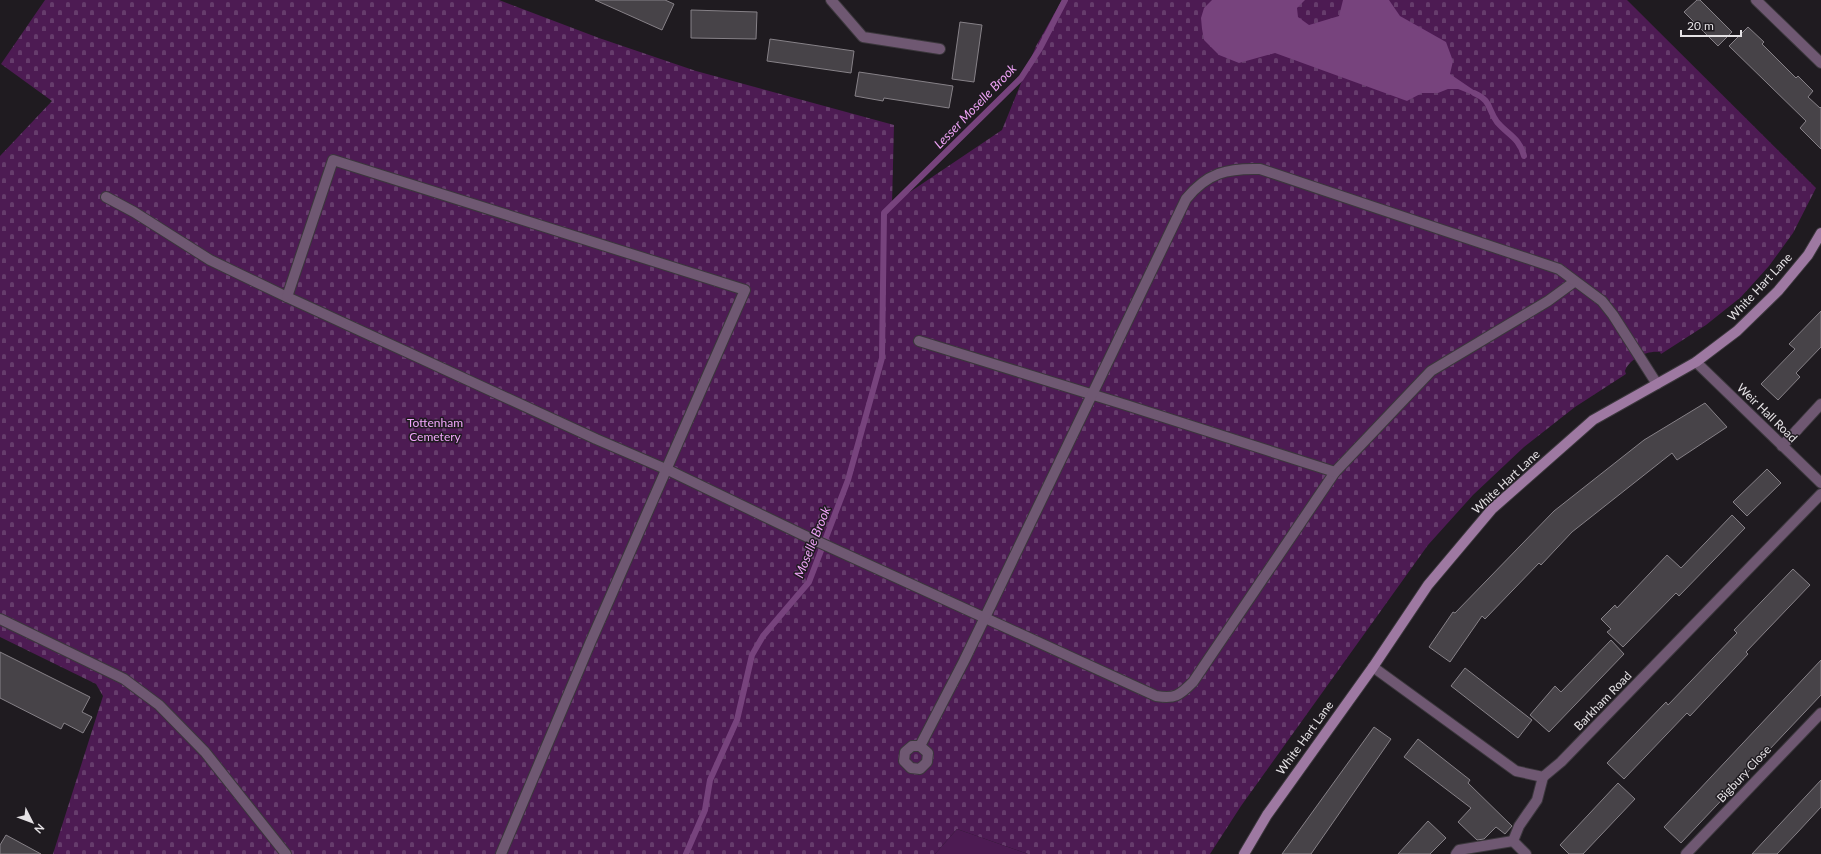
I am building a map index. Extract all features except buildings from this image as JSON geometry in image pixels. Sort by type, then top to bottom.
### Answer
[{"type":"street","points":[[831,0],[863,37],[940,49]]},
{"type":"street","points":[[1756,0],[1821,63]]},
{"type":"street","points":[[287,297],[333,160],[745,290],[668,470],[591,642],[501,854]]},
{"type":"street","points":[[920,746],[1186,199],[1205,180],[1228,170],[1240,168],[1260,169],[1559,269],[1574,282],[1588,290],[1602,301],[1613,315],[1657,384]]},
{"type":"street","points":[[106,197],[134,212],[210,260],[287,297],[596,439],[668,470],[801,534],[1156,696],[1170,698],[1182,694],[1193,682],[1335,472],[1431,371],[1548,301],[1574,282]]},
{"type":"street","name":"White Hart Lane","points":[[1244,854],[1267,815],[1373,667],[1428,585],[1492,509],[1593,420],[1696,362],[1737,331],[1778,291],[1808,255],[1821,233]]},
{"type":"street","points":[[919,341],[1335,472]]},
{"type":"street","name":"Weir Hall Road","points":[[1696,362],[1821,483]]},
{"type":"street","points":[[1782,446],[1821,404]]},
{"type":"street","name":"Barkham Road","points":[[1543,777],[1562,762],[1821,494]]},
{"type":"street","points":[[0,619],[124,679],[159,705],[205,752],[286,854]]},
{"type":"street","points":[[1373,667],[1516,771],[1543,777],[1538,800],[1519,826],[1513,840]]},
{"type":"street","name":"Bigbury Close","points":[[1686,854],[1821,712]]},
{"type":"street","points":[[1456,854],[1459,850],[1513,840]]},
{"type":"street","points":[[1513,840],[1526,854]]},
{"type":"green space","name":"Tottenham Cemetery","points":[[45,0],[499,0],[599,38],[696,71],[894,125],[892,204],[1002,130],[1036,46],[1062,0],[1627,0],[1816,188],[1793,233],[1769,266],[1741,297],[1706,325],[1661,354],[1660,352],[1650,352],[1634,359],[1627,367],[1625,371],[1626,374],[1575,407],[1524,447],[1473,495],[1428,545],[1241,806],[1210,854],[1028,854],[957,829],[935,854],[53,854],[103,696],[96,684],[0,637],[0,156],[52,101],[1,64]]},
{"type":"green space","points":[[957,829],[1028,854],[935,854]]},
{"type":"shaded area","points":[[1212,0],[1305,0],[1297,8],[1298,17],[1309,25],[1339,16],[1343,0],[1389,0],[1400,16],[1446,42],[1453,61],[1450,74],[1475,91],[1473,95],[1458,89],[1448,89],[1438,93],[1422,93],[1407,101],[1275,53],[1239,63],[1219,55],[1204,40],[1201,18],[1204,8]]},
{"type":"waterway","name":"Moselle Brook","points":[[686,854],[705,810],[710,780],[737,720],[752,655],[763,636],[809,582],[848,480],[882,358],[884,213],[1021,78],[1039,50],[1065,0]]},
{"type":"waterway","points":[[1474,93],[1487,102],[1497,122],[1516,140],[1524,156]]},
{"type":"water label","name":"Lesser Moselle Brook","points":[[975,106]]}]
